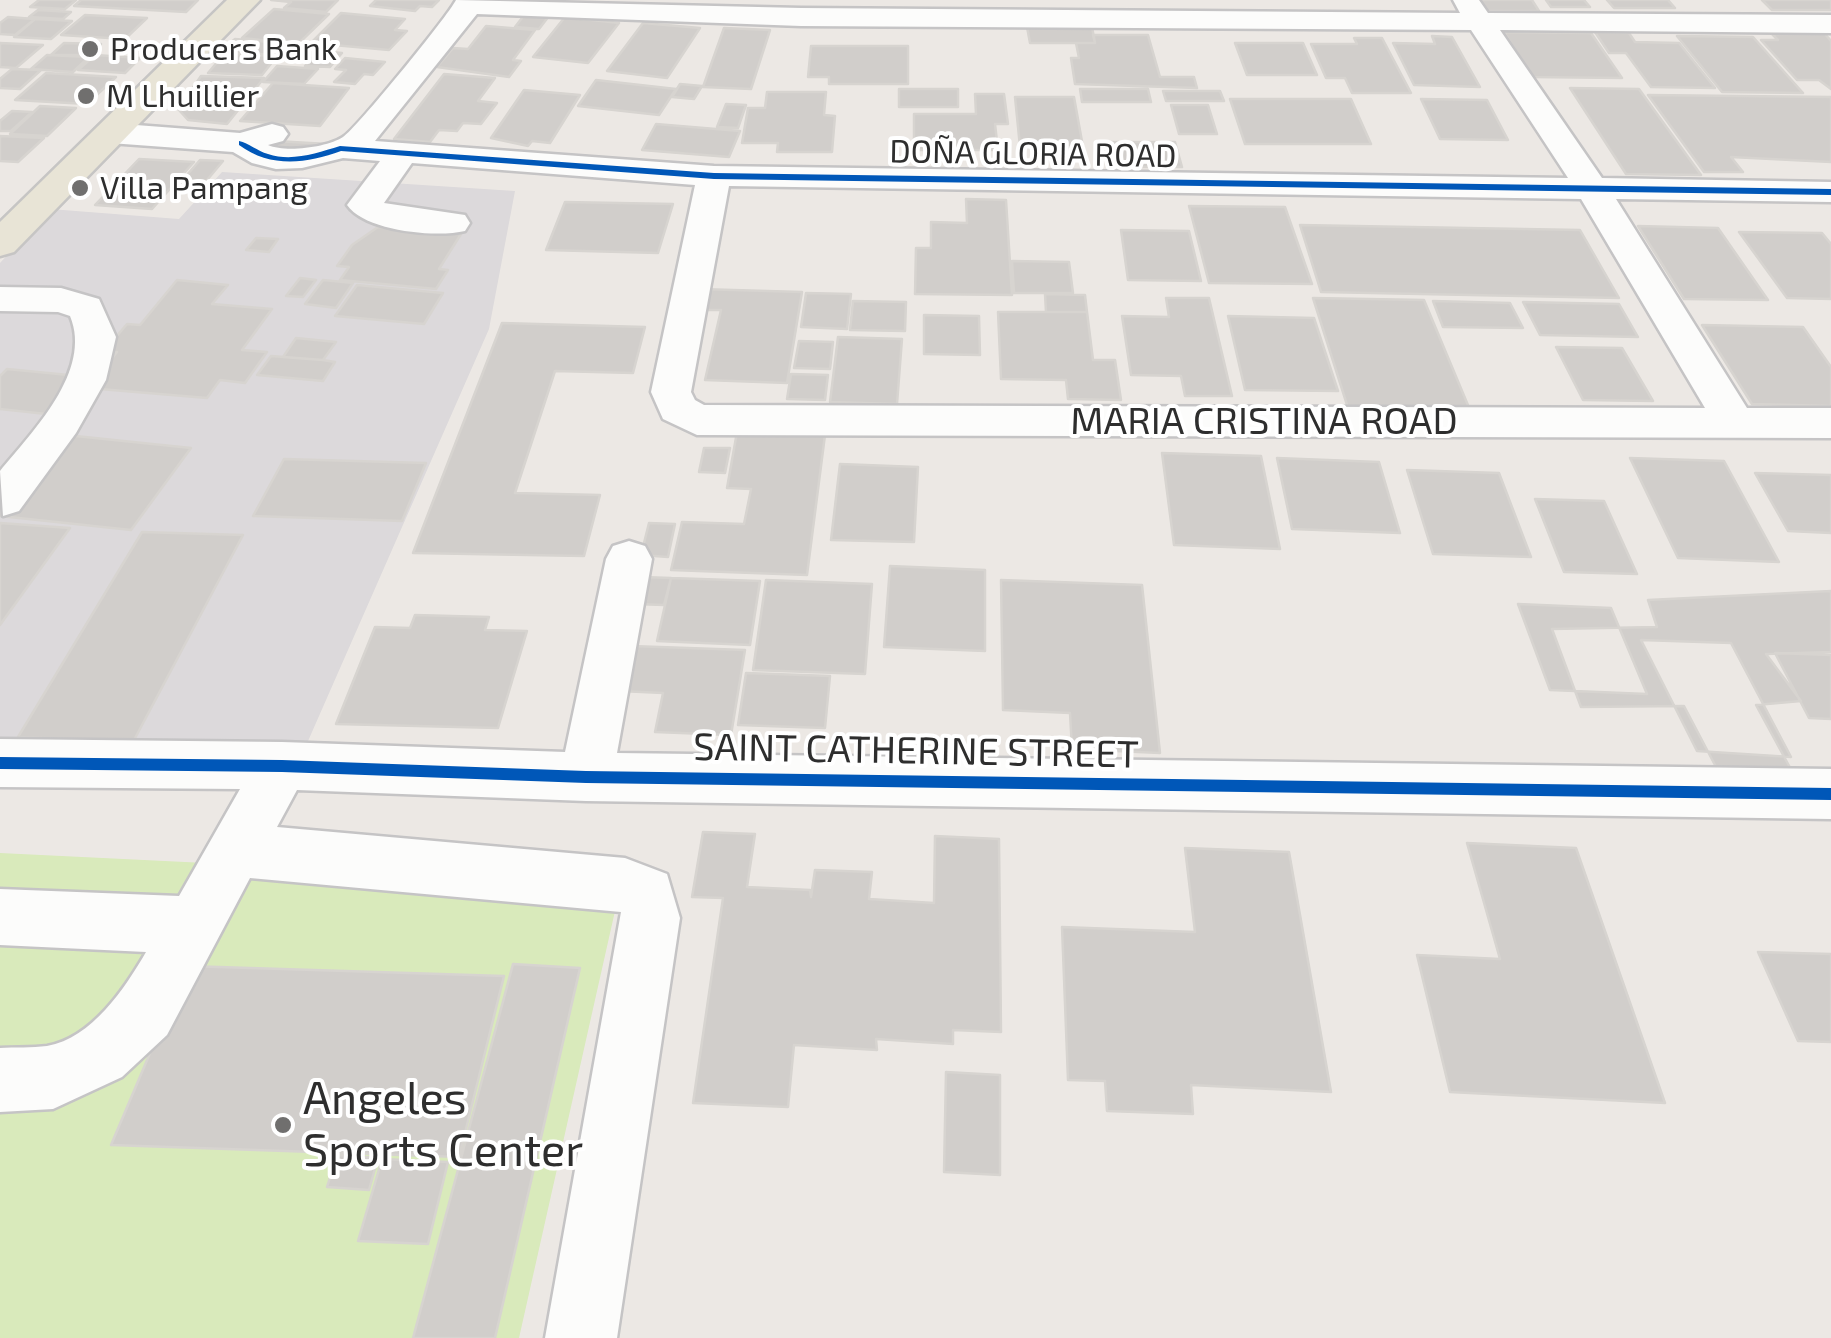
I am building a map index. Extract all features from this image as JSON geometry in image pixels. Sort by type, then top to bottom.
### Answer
[{"type":"main road","points":[[0,244],[245,0]]},
{"type":"street","points":[[1723,0],[1746,23]]},
{"type":"street","points":[[346,149],[470,2],[1472,10],[1831,24]]},
{"type":"street","points":[[1472,10],[1594,190],[1734,422]]},
{"type":"street","name":"DOÑA GLORIA ROAD","points":[[110,133],[242,144],[257,157],[314,159],[346,149],[714,176],[1831,192]]},
{"type":"street","points":[[403,153],[364,205],[380,216],[452,223]]},
{"type":"street","name":"MARIA CRISTINA ROAD","points":[[714,176],[671,392],[678,409],[698,420],[1831,423]]},
{"type":"street","points":[[0,298],[61,300],[86,308],[96,334],[92,357],[68,412],[3,499]]},
{"type":"street","points":[[586,777],[629,560]]},
{"type":"street","name":"SAINT CATHERINE STREET","points":[[0,762],[282,766],[586,777],[1831,794]]},
{"type":"street","points":[[0,1080],[53,1078],[100,1056],[146,1013],[282,766]]},
{"type":"street","points":[[236,850],[624,885],[647,894],[650,918],[581,1338]]},
{"type":"street","points":[[0,917],[194,925]]},
{"type":"shaded area","points":[[222,172],[515,191],[489,329],[301,757],[0,759],[0,263],[50,209],[179,219]]},
{"type":"green space","name":"Angeles Sports Center","points":[[0,853],[288,867],[615,911],[519,1338],[0,1338]]},
{"type":"building","points":[[39,0],[76,0],[65,9],[30,7]]},
{"type":"building","points":[[81,0],[198,0],[186,12],[74,6]]},
{"type":"building","points":[[271,0],[338,0],[326,12],[284,8],[291,2]]},
{"type":"building","points":[[376,0],[439,0],[432,7],[420,6],[415,11],[370,6]]},
{"type":"building","points":[[1473,0],[1532,0],[1539,11],[1480,11]]},
{"type":"building","points":[[1546,0],[1584,0],[1590,7],[1551,7]]},
{"type":"building","points":[[1607,0],[1668,0],[1675,8],[1614,8]]},
{"type":"building","points":[[1762,0],[1831,0],[1831,10],[1772,10]]},
{"type":"building","points":[[274,9],[329,14],[298,44],[242,38]]},
{"type":"building","points":[[38,10],[71,12],[63,19],[29,17]]},
{"type":"building","points":[[341,13],[405,19],[395,30],[407,31],[389,50],[311,43]]},
{"type":"building","points":[[525,14],[549,16],[539,29],[515,27]]},
{"type":"building","points":[[85,15],[147,18],[125,39],[61,35]]},
{"type":"building","points":[[8,17],[35,19],[15,35],[0,34],[0,23]]},
{"type":"building","points":[[565,17],[619,23],[588,63],[533,57]]},
{"type":"building","points":[[35,19],[72,21],[51,39],[14,37]]},
{"type":"building","points":[[643,23],[700,28],[667,78],[607,71]]},
{"type":"building","points":[[486,26],[535,30],[513,60],[521,61],[509,77],[437,67],[453,48],[468,49]]},
{"type":"building","points":[[1027,27],[1092,27],[1095,43],[1030,43]]},
{"type":"building","points":[[724,28],[770,30],[751,89],[703,87]]},
{"type":"building","points":[[1504,32],[1591,33],[1622,78],[1531,77]]},
{"type":"building","points":[[1595,32],[1629,33],[1635,42],[1679,43],[1715,88],[1651,87],[1626,53],[1609,53]]},
{"type":"building","points":[[1772,34],[1825,34],[1831,41],[1831,89],[1819,80],[1797,80],[1761,40],[1778,40]]},
{"type":"building","points":[[1093,35],[1148,35],[1160,77],[1194,77],[1197,88],[1075,84],[1071,58],[1079,58],[1076,43],[1095,43]]},
{"type":"building","points":[[1432,36],[1452,37],[1480,87],[1414,85],[1393,43],[1435,44]]},
{"type":"building","points":[[1677,36],[1753,37],[1803,93],[1722,92]]},
{"type":"building","points":[[1354,38],[1382,38],[1411,93],[1352,93],[1345,78],[1326,78],[1311,44],[1357,44]]},
{"type":"building","points":[[235,39],[282,43],[269,55],[221,50]]},
{"type":"building","points":[[0,43],[43,45],[16,68],[0,67]]},
{"type":"building","points":[[64,43],[101,44],[90,55],[51,55]]},
{"type":"building","points":[[1235,43],[1303,43],[1317,75],[1247,75]]},
{"type":"building","points":[[811,46],[908,46],[908,84],[829,84],[829,77],[808,77]]},
{"type":"building","points":[[318,51],[342,53],[330,67],[305,66]]},
{"type":"building","points":[[224,54],[277,56],[262,75],[208,73]]},
{"type":"building","points":[[47,55],[89,57],[73,72],[31,69]]},
{"type":"building","points":[[95,55],[140,58],[125,73],[78,70]]},
{"type":"building","points":[[345,58],[385,62],[373,75],[364,74],[355,84],[334,82],[346,70],[335,69]]},
{"type":"building","points":[[277,66],[318,69],[304,84],[263,82]]},
{"type":"building","points":[[12,69],[41,70],[20,89],[0,88],[0,79]]},
{"type":"building","points":[[46,73],[116,77],[87,104],[15,100]]},
{"type":"building","points":[[444,74],[495,78],[478,101],[497,103],[481,124],[463,123],[457,131],[439,130],[430,142],[394,139]]},
{"type":"building","points":[[201,76],[264,78],[227,124],[188,120],[178,109]]},
{"type":"building","points":[[596,80],[676,89],[659,115],[578,106]]},
{"type":"building","points":[[273,83],[349,88],[320,126],[240,121]]},
{"type":"building","points":[[680,84],[702,86],[694,99],[672,97]]},
{"type":"building","points":[[1570,88],[1639,89],[1701,175],[1626,174]]},
{"type":"building","points":[[899,89],[958,89],[958,107],[899,107]]},
{"type":"building","points":[[1080,89],[1148,89],[1151,102],[1082,102]]},
{"type":"building","points":[[524,90],[580,95],[550,143],[532,141],[528,146],[491,138]]},
{"type":"building","points":[[1163,91],[1220,91],[1224,101],[1166,101]]},
{"type":"building","points":[[767,92],[826,92],[824,115],[835,116],[832,152],[777,152],[778,143],[742,143],[748,108],[765,108]]},
{"type":"building","points":[[975,94],[1004,94],[1008,124],[995,124],[998,150],[914,150],[914,114],[976,114]]},
{"type":"building","points":[[1648,95],[1831,97],[1831,162],[1731,157],[1743,172],[1704,172]]},
{"type":"building","points":[[1015,97],[1074,97],[1083,147],[1020,147]]},
{"type":"building","points":[[1230,99],[1351,99],[1371,144],[1245,144]]},
{"type":"building","points":[[1421,99],[1487,100],[1508,140],[1440,139]]},
{"type":"building","points":[[726,104],[746,105],[738,128],[717,127]]},
{"type":"building","points":[[1171,105],[1208,105],[1217,134],[1179,134]]},
{"type":"building","points":[[40,106],[76,108],[47,136],[10,134]]},
{"type":"building","points":[[12,111],[32,112],[11,131],[0,131],[0,121]]},
{"type":"building","points":[[656,124],[740,131],[729,157],[642,150]]},
{"type":"building","points":[[0,136],[44,138],[18,162],[0,161]]},
{"type":"building","points":[[275,141],[328,144],[320,155],[266,152]]},
{"type":"building","points":[[1103,142],[1175,142],[1182,167],[1108,167]]},
{"type":"building","points":[[139,159],[194,162],[152,209],[95,205]]},
{"type":"building","points":[[200,160],[223,161],[197,192],[173,191]]},
{"type":"building","points":[[966,199],[1006,200],[1012,295],[915,294],[916,248],[931,248],[931,222],[967,223]]},
{"type":"building","points":[[565,202],[673,204],[658,253],[546,250]]},
{"type":"building","points":[[1189,206],[1285,207],[1312,284],[1209,283]]},
{"type":"building","points":[[1300,225],[1580,230],[1619,298],[1321,292]]},
{"type":"building","points":[[1638,226],[1718,228],[1768,300],[1684,299]]},
{"type":"building","points":[[378,227],[461,234],[439,269],[448,270],[436,289],[340,280],[349,267],[337,266],[352,245]]},
{"type":"building","points":[[1121,230],[1189,231],[1201,281],[1128,280]]},
{"type":"building","points":[[1739,232],[1822,233],[1831,244],[1831,299],[1787,298]]},
{"type":"building","points":[[256,238],[278,239],[269,252],[246,250]]},
{"type":"building","points":[[1012,261],[1069,262],[1073,293],[1014,293]]},
{"type":"building","points":[[300,278],[316,280],[303,297],[286,296]]},
{"type":"building","points":[[177,280],[228,285],[212,304],[272,309],[242,350],[267,352],[245,383],[220,380],[207,398],[88,388],[117,352],[104,351],[127,324],[140,325]]},
{"type":"building","points":[[323,280],[353,283],[336,308],[305,304]]},
{"type":"building","points":[[357,285],[443,293],[424,324],[335,316]]},
{"type":"building","points":[[699,289],[802,292],[787,383],[705,380],[721,310],[694,310]]},
{"type":"building","points":[[806,293],[851,294],[847,329],[801,327]]},
{"type":"building","points":[[1045,294],[1085,295],[1087,312],[1046,312]]},
{"type":"building","points":[[1166,298],[1209,298],[1232,396],[1185,396],[1181,376],[1131,375],[1122,316],[1169,317]]},
{"type":"building","points":[[1313,298],[1424,300],[1470,410],[1348,408]]},
{"type":"building","points":[[853,301],[906,302],[905,331],[850,330]]},
{"type":"building","points":[[1433,301],[1510,303],[1523,328],[1443,327]]},
{"type":"building","points":[[1523,302],[1619,304],[1638,337],[1540,335]]},
{"type":"building","points":[[998,312],[1087,312],[1093,360],[1115,360],[1121,400],[1068,399],[1066,380],[1001,379]]},
{"type":"building","points":[[924,315],[979,316],[980,355],[924,354]]},
{"type":"building","points":[[1228,316],[1314,318],[1338,391],[1245,390]]},
{"type":"building","points":[[502,323],[645,327],[633,373],[555,371],[515,493],[600,495],[584,556],[413,553]]},
{"type":"building","points":[[1702,325],[1803,327],[1831,367],[1831,406],[1752,404]]},
{"type":"building","points":[[838,337],[902,339],[897,404],[830,402]]},
{"type":"building","points":[[296,338],[336,342],[323,360],[283,357]]},
{"type":"building","points":[[799,341],[833,342],[830,369],[794,368]]},
{"type":"building","points":[[1556,347],[1622,348],[1653,401],[1583,400]]},
{"type":"building","points":[[271,356],[335,362],[323,381],[257,375]]},
{"type":"building","points":[[7,369],[79,376],[46,414],[0,409],[0,376]]},
{"type":"building","points":[[791,374],[828,375],[825,400],[787,399]]},
{"type":"building","points":[[737,432],[825,435],[807,575],[671,570],[682,522],[744,524],[751,489],[727,488]]},
{"type":"building","points":[[66,435],[191,448],[131,530],[0,516]]},
{"type":"building","points":[[704,448],[730,448],[725,473],[699,472]]},
{"type":"building","points":[[1162,453],[1261,456],[1280,549],[1174,545]]},
{"type":"building","points":[[1277,458],[1379,462],[1400,533],[1292,529]]},
{"type":"building","points":[[1630,458],[1724,461],[1779,562],[1678,558]]},
{"type":"building","points":[[284,459],[426,463],[402,521],[253,516]]},
{"type":"building","points":[[840,464],[918,467],[914,542],[831,540]]},
{"type":"building","points":[[1407,470],[1499,473],[1531,557],[1433,554]]},
{"type":"building","points":[[1755,473],[1831,475],[1831,533],[1788,531]]},
{"type":"building","points":[[1535,499],[1604,501],[1637,574],[1564,572]]},
{"type":"building","points":[[0,523],[70,528],[0,625]]},
{"type":"building","points":[[649,523],[675,524],[668,557],[641,555]]},
{"type":"building","points":[[142,532],[243,535],[133,742],[18,737]]},
{"type":"building","points":[[890,566],[985,570],[985,651],[884,647]]},
{"type":"building","points":[[642,577],[671,578],[664,605],[635,604]]},
{"type":"building","points":[[671,578],[760,581],[750,645],[657,641]]},
{"type":"building","points":[[766,580],[872,584],[865,674],[753,670]]},
{"type":"building","points":[[1001,580],[1142,585],[1160,753],[1072,749],[1070,713],[1003,710]]},
{"type":"building","points":[[1831,591],[1831,652],[1766,654],[1801,701],[1756,705],[1794,775],[1716,767],[1684,706],[1581,707],[1552,629],[1657,627],[1648,600]]},
{"type":"building","points":[[1518,604],[1611,608],[1647,694],[1550,690]]},
{"type":"building","points":[[415,615],[489,617],[485,630],[527,631],[498,728],[336,724],[375,627],[410,628]]},
{"type":"building","points":[[1641,640],[1731,643],[1791,757],[1697,751]]},
{"type":"building","points":[[631,646],[745,650],[731,735],[655,732],[663,693],[620,691]]},
{"type":"building","points":[[1775,653],[1831,655],[1831,719],[1809,718]]},
{"type":"building","points":[[746,673],[830,676],[825,728],[738,725]]},
{"type":"building","points":[[703,832],[755,834],[747,887],[810,890],[811,897],[815,870],[872,872],[869,899],[934,903],[935,836],[999,839],[1001,1032],[953,1030],[953,1044],[876,1039],[877,1050],[794,1045],[788,1107],[693,1103],[723,898],[692,897]]},
{"type":"building","points":[[1467,843],[1576,848],[1665,1103],[1450,1092],[1417,955],[1500,959]]},
{"type":"building","points":[[1185,848],[1289,852],[1331,1092],[1191,1085],[1193,1114],[1107,1111],[1105,1081],[1068,1080],[1062,927],[1195,932]]},
{"type":"building","points":[[1758,952],[1831,954],[1831,1042],[1798,1041]]},
{"type":"building","points":[[513,964],[580,968],[495,1338],[413,1338]]},
{"type":"building","points":[[187,966],[504,976],[459,1157],[111,1145]]},
{"type":"building","points":[[946,1072],[1000,1075],[1000,1175],[944,1172]]},
{"type":"building","points":[[337,1155],[378,1158],[369,1190],[327,1187]]},
{"type":"building","points":[[382,1159],[448,1162],[428,1244],[358,1241]]},
{"type":"cycle path","points":[[242,143],[276,159],[315,156],[340,148],[714,176],[1831,192]]},
{"type":"cycle path","points":[[0,763],[282,766],[586,777],[1831,794]]},
{"type":"place","name":"Producers Bank","points":[[90,49]]},
{"type":"place","name":"M Lhuillier","points":[[86,96]]},
{"type":"place","name":"Villa Pampang","points":[[80,188]]},
{"type":"place","name":"Angeles Sports Center","points":[[283,1125]]}]
